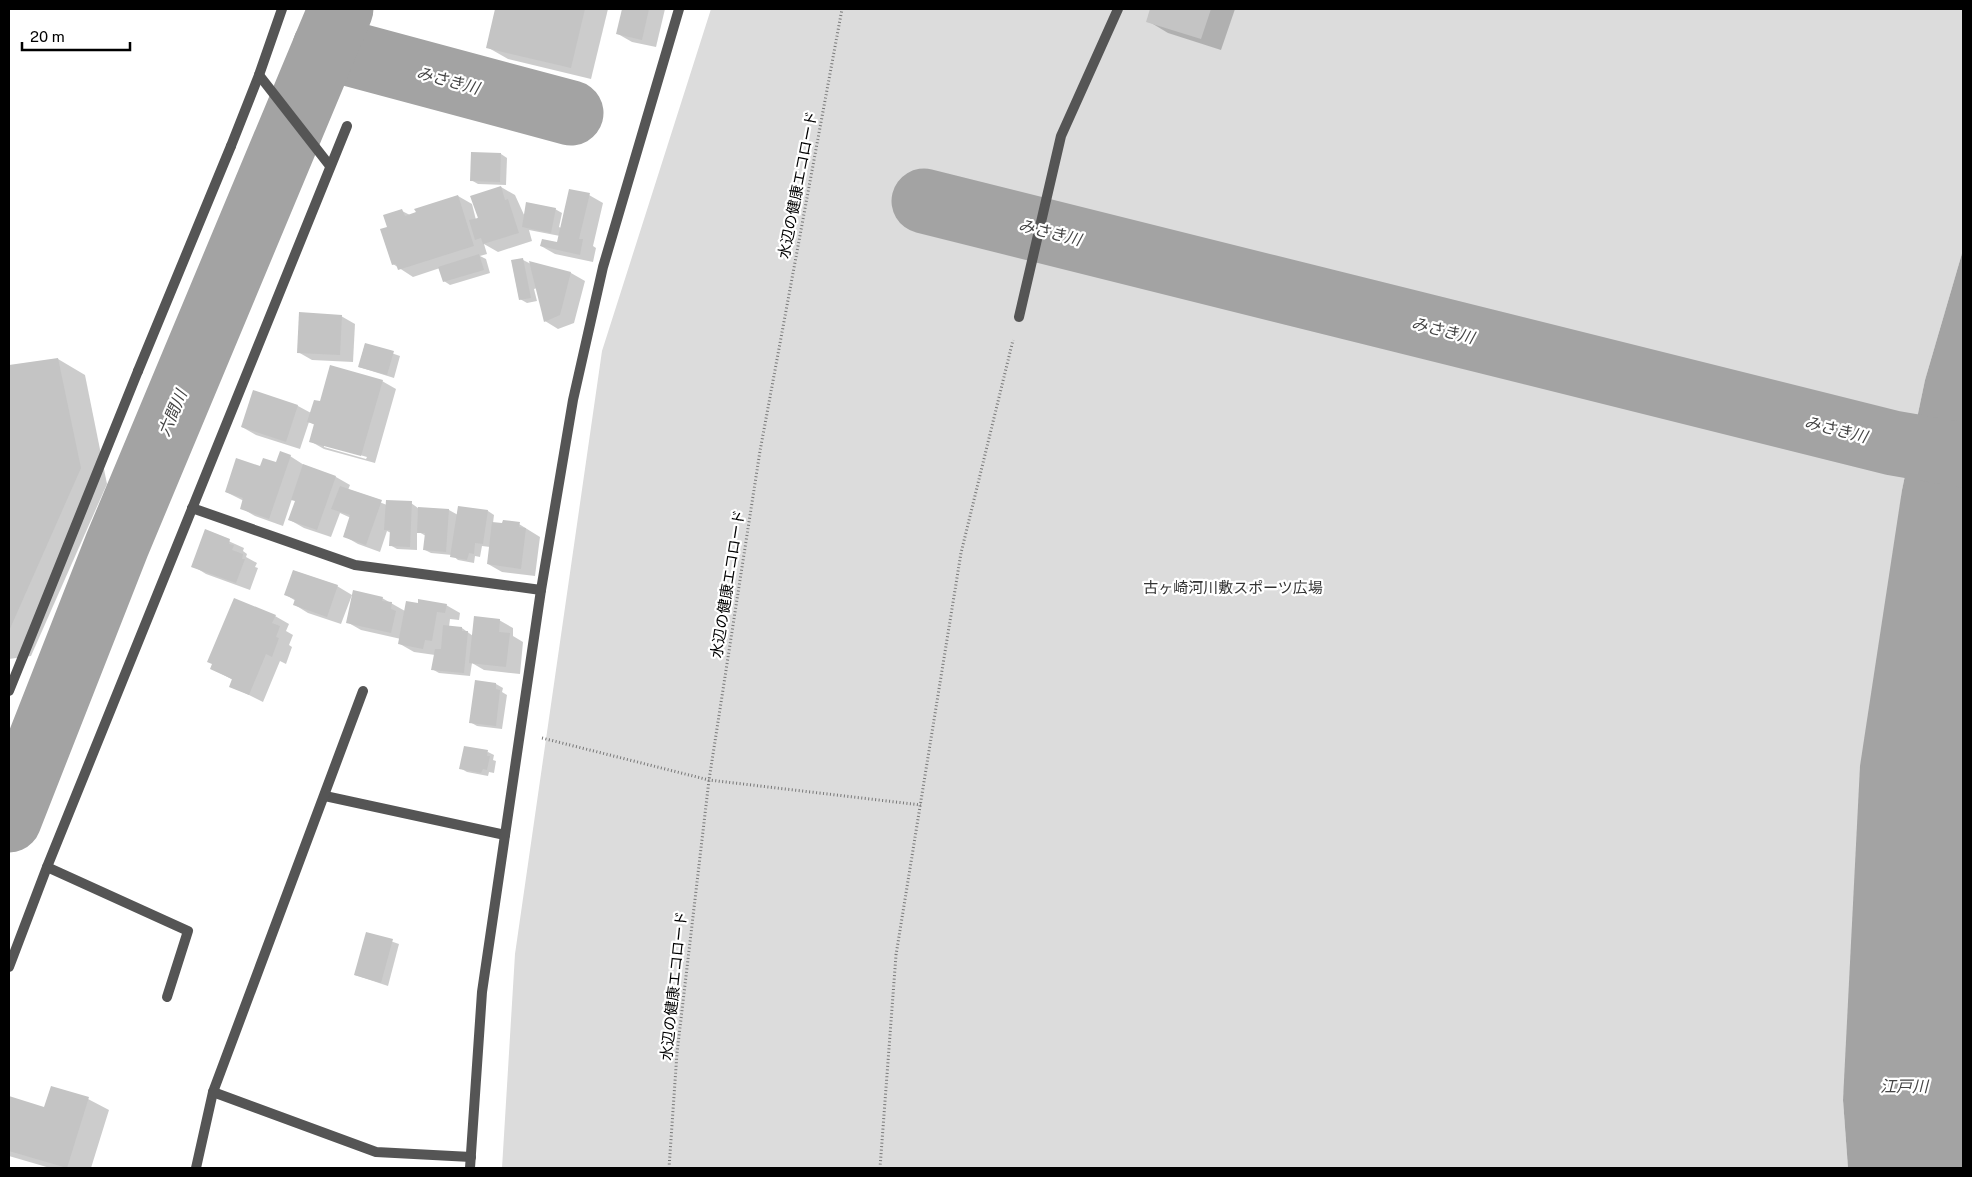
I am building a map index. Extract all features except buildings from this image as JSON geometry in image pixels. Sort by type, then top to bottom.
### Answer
[{"type":"street","points":[[9,691],[231,146],[282,9]]},
{"type":"street","points":[[470,1168],[482,992],[541,590],[573,400],[603,267],[679,9]]},
{"type":"street","points":[[1019,317],[1061,136],[1118,9]]},
{"type":"street","points":[[259,75],[330,166]]},
{"type":"street","points":[[9,967],[47,867],[347,126]]},
{"type":"street","points":[[192,508],[355,565],[541,590]]},
{"type":"street","points":[[196,1168],[213,1092],[363,691]]},
{"type":"street","points":[[325,796],[506,835]]},
{"type":"street","points":[[47,867],[188,931],[167,997]]},
{"type":"street","points":[[213,1092],[376,1152],[471,1157]]},
{"type":"path","name":"水辺の健康エコロード","points":[[669,1168],[677,1053],[710,780],[760,451],[842,9]]},
{"type":"path","points":[[880,1168],[896,955],[961,553],[1019,317]]},
{"type":"path","points":[[520,732],[710,780],[921,805]]},
{"type":"green space","name":"古ヶ崎河川敷スポーツ広場","points":[[711,9],[1963,9],[1963,250],[1925,380],[1902,490],[1843,1100],[1848,1168],[502,1168],[515,954],[602,351]]},
{"type":"water","name":"江戸川","points":[[1963,250],[1963,1168],[1848,1168],[1843,1100],[1860,766],[1902,490],[1925,380]]},
{"type":"waterway","name":"六間川","points":[[9,820],[117,545],[341,9]]},
{"type":"waterway","name":"みさき川","points":[[325,47],[571,113]]},
{"type":"waterway","name":"みさき川","points":[[924,201],[1893,443],[1963,455]]}]
